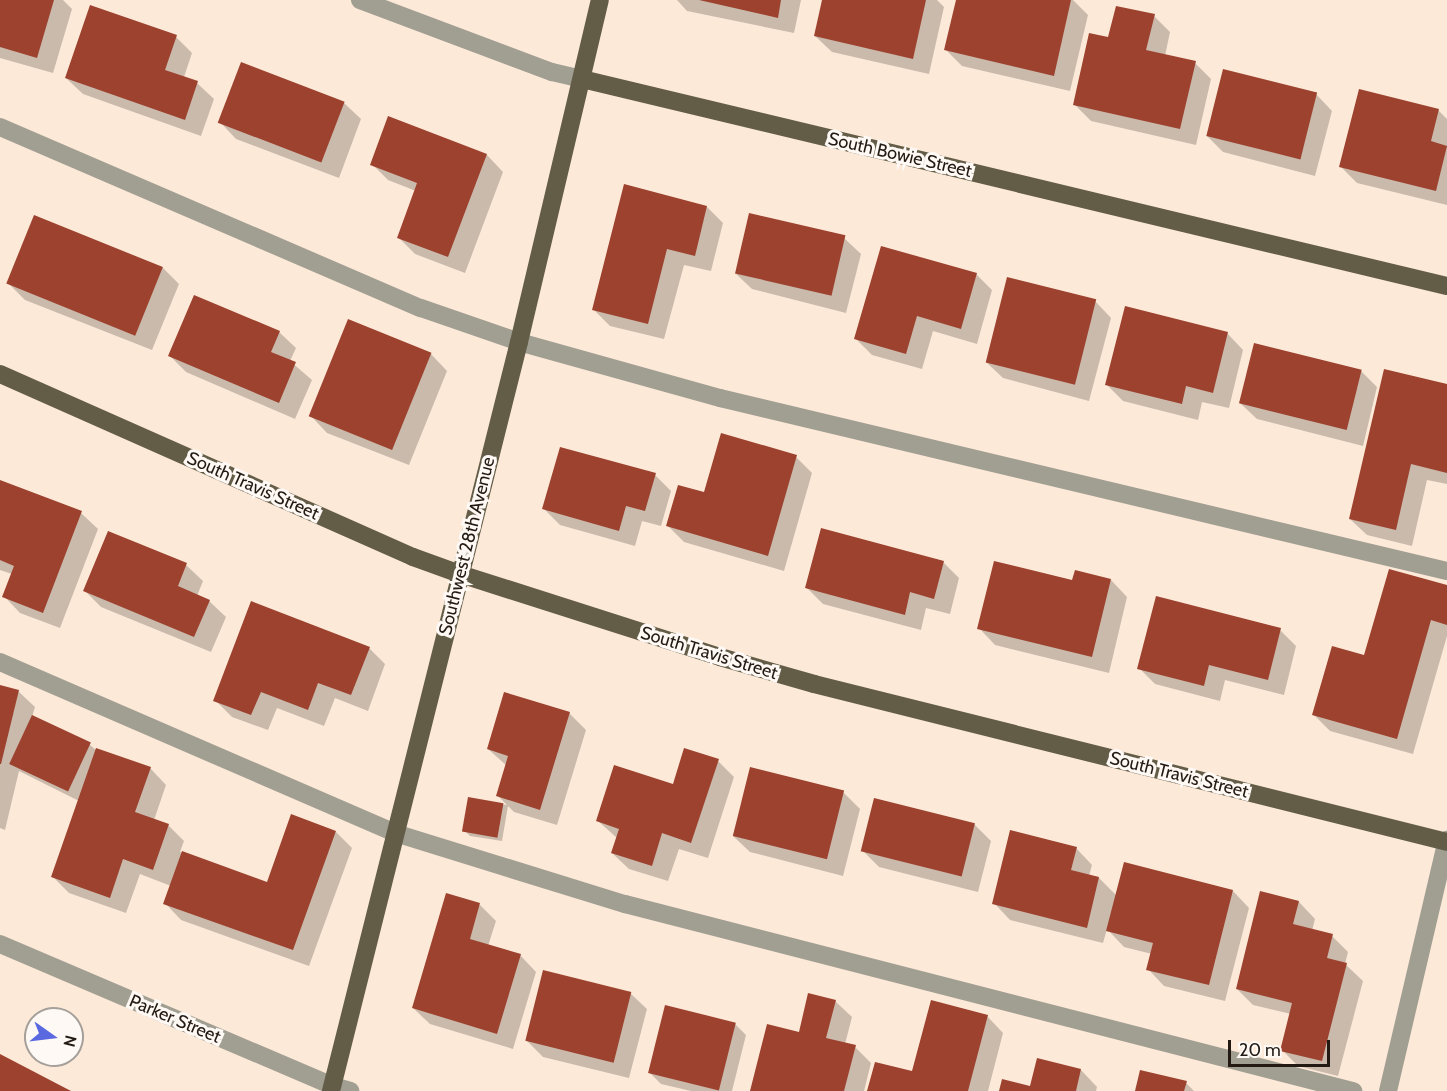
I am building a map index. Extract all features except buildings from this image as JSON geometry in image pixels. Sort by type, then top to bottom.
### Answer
[{"type":"main road","name":"Southwest 28th Avenue","points":[[338,1089],[395,833],[519,342],[600,0]]},
{"type":"main road","name":"South Bowie Street","points":[[582,80],[1447,286]]},
{"type":"main road","name":"South Travis Street","points":[[0,374],[413,557],[460,574],[720,657],[814,684],[1447,841]]},
{"type":"street","name":"South Bowie Street","points":[[360,0],[552,72],[582,80]]},
{"type":"street","points":[[0,127],[421,308],[519,342],[720,398],[1447,571]]},
{"type":"street","points":[[0,662],[395,833],[625,904],[1353,1091]]},
{"type":"street","points":[[1388,1091],[1447,841]]},
{"type":"street","name":"Parker Street","points":[[0,944],[338,1089]]}]
